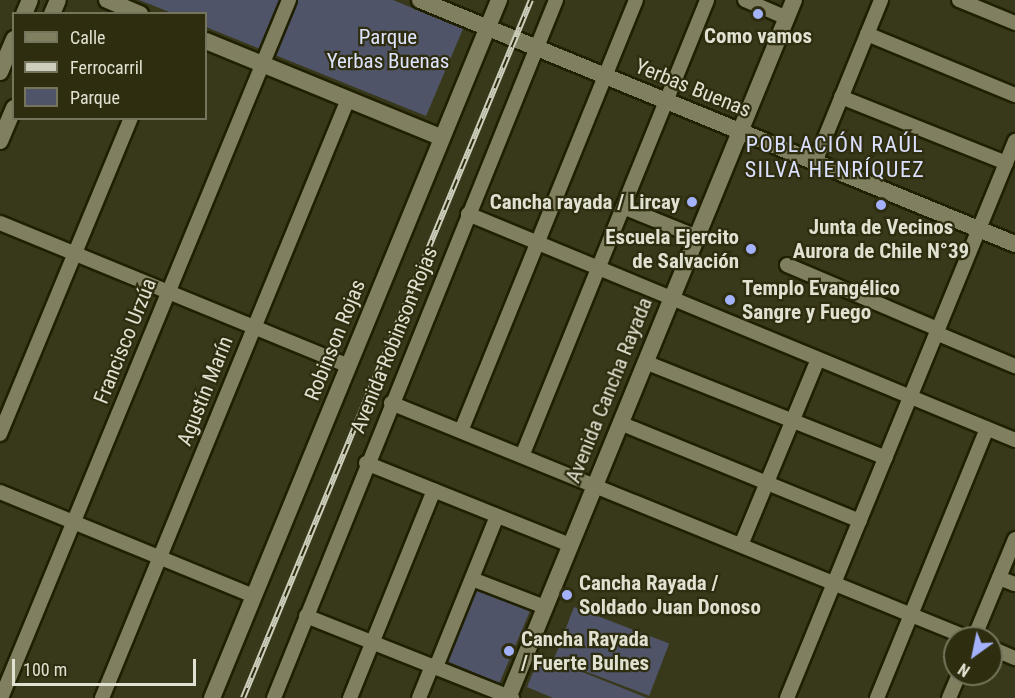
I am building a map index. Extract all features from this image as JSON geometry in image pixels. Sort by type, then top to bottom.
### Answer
[{"type":"street","points":[[107,0],[135,12]]},
{"type":"street","name":"Francisco Urzúa","points":[[1,698],[289,0]]},
{"type":"street","name":"Yerbas Buenas","points":[[420,0],[1015,244]]},
{"type":"street","name":"Robinson Rojas","points":[[212,698],[499,0]]},
{"type":"street","name":"Avenida Robinson Rojas","points":[[274,698],[366,463],[556,0]]},
{"type":"street","points":[[461,431],[636,0]]},
{"type":"street","points":[[522,456],[707,0]]},
{"type":"street","points":[[745,0],[787,18]]},
{"type":"street","name":"Avenida Cancha Rayada","points":[[509,698],[794,0]]},
{"type":"street","points":[[814,162],[881,0]]},
{"type":"street","points":[[959,0],[994,7],[1015,23]]},
{"type":"street","points":[[867,34],[1015,95]]},
{"type":"street","points":[[207,41],[442,138]]},
{"type":"street","points":[[0,72],[12,44]]},
{"type":"street","points":[[841,97],[1006,163]]},
{"type":"street","name":"Agustín Marín","points":[[102,698],[348,99]]},
{"type":"street","points":[[0,141],[12,113]]},
{"type":"street","points":[[0,434],[130,120]]},
{"type":"street","points":[[792,697],[834,583],[1015,141]]},
{"type":"street","points":[[623,207],[697,237]]},
{"type":"street","points":[[468,214],[1015,440]]},
{"type":"street","points":[[0,223],[348,366]]},
{"type":"street","points":[[787,265],[1015,366]]},
{"type":"street","points":[[741,545],[818,359]]},
{"type":"street","points":[[645,362],[885,458]]},
{"type":"street","points":[[391,403],[943,628]]},
{"type":"street","points":[[620,423],[860,521]]},
{"type":"street","points":[[877,698],[987,429]]},
{"type":"street","points":[[366,463],[570,545]]},
{"type":"street","points":[[350,698],[434,490]]},
{"type":"street","points":[[0,492],[254,596]]},
{"type":"street","points":[[419,698],[472,579],[497,516]]},
{"type":"street","points":[[979,626],[1015,539]]},
{"type":"street","points":[[999,578],[1015,584]]},
{"type":"street","points":[[472,579],[545,607]]},
{"type":"street","points":[[306,616],[509,698]]},
{"type":"green space","name":"Parque Yerbas Buenas","points":[[139,0],[393,0],[463,29],[426,116],[207,27],[207,12],[169,12]]},
{"type":"green space","points":[[475,587],[530,610],[499,683],[444,660]]},
{"type":"green space","points":[[574,607],[669,644],[649,696],[554,659]]},
{"type":"green space","points":[[540,655],[647,698],[553,698],[527,687]]},
{"type":"railway","points":[[243,698],[531,0]]},
{"type":"place","name":"Como vamos","points":[[758,14]]},
{"type":"place","name":"Cancha rayada / Lircay","points":[[692,202]]},
{"type":"place","name":"Junta de Vecinos Aurora de Chile N°39","points":[[881,205]]},
{"type":"place","name":"Escuela Ejercito de Salvación","points":[[751,249]]},
{"type":"place","name":"Templo Evangélico Sangre y Fuego","points":[[730,300]]},
{"type":"place","name":"Cancha Rayada / Soldado Juan Donoso","points":[[567,595]]},
{"type":"place","name":"Cancha Rayada / Fuerte Bulnes","points":[[509,651]]},
{"type":"district","name":"POBLACIÓN RAÚL SILVA HENRÍQUEZ","points":[[835,156]]}]
